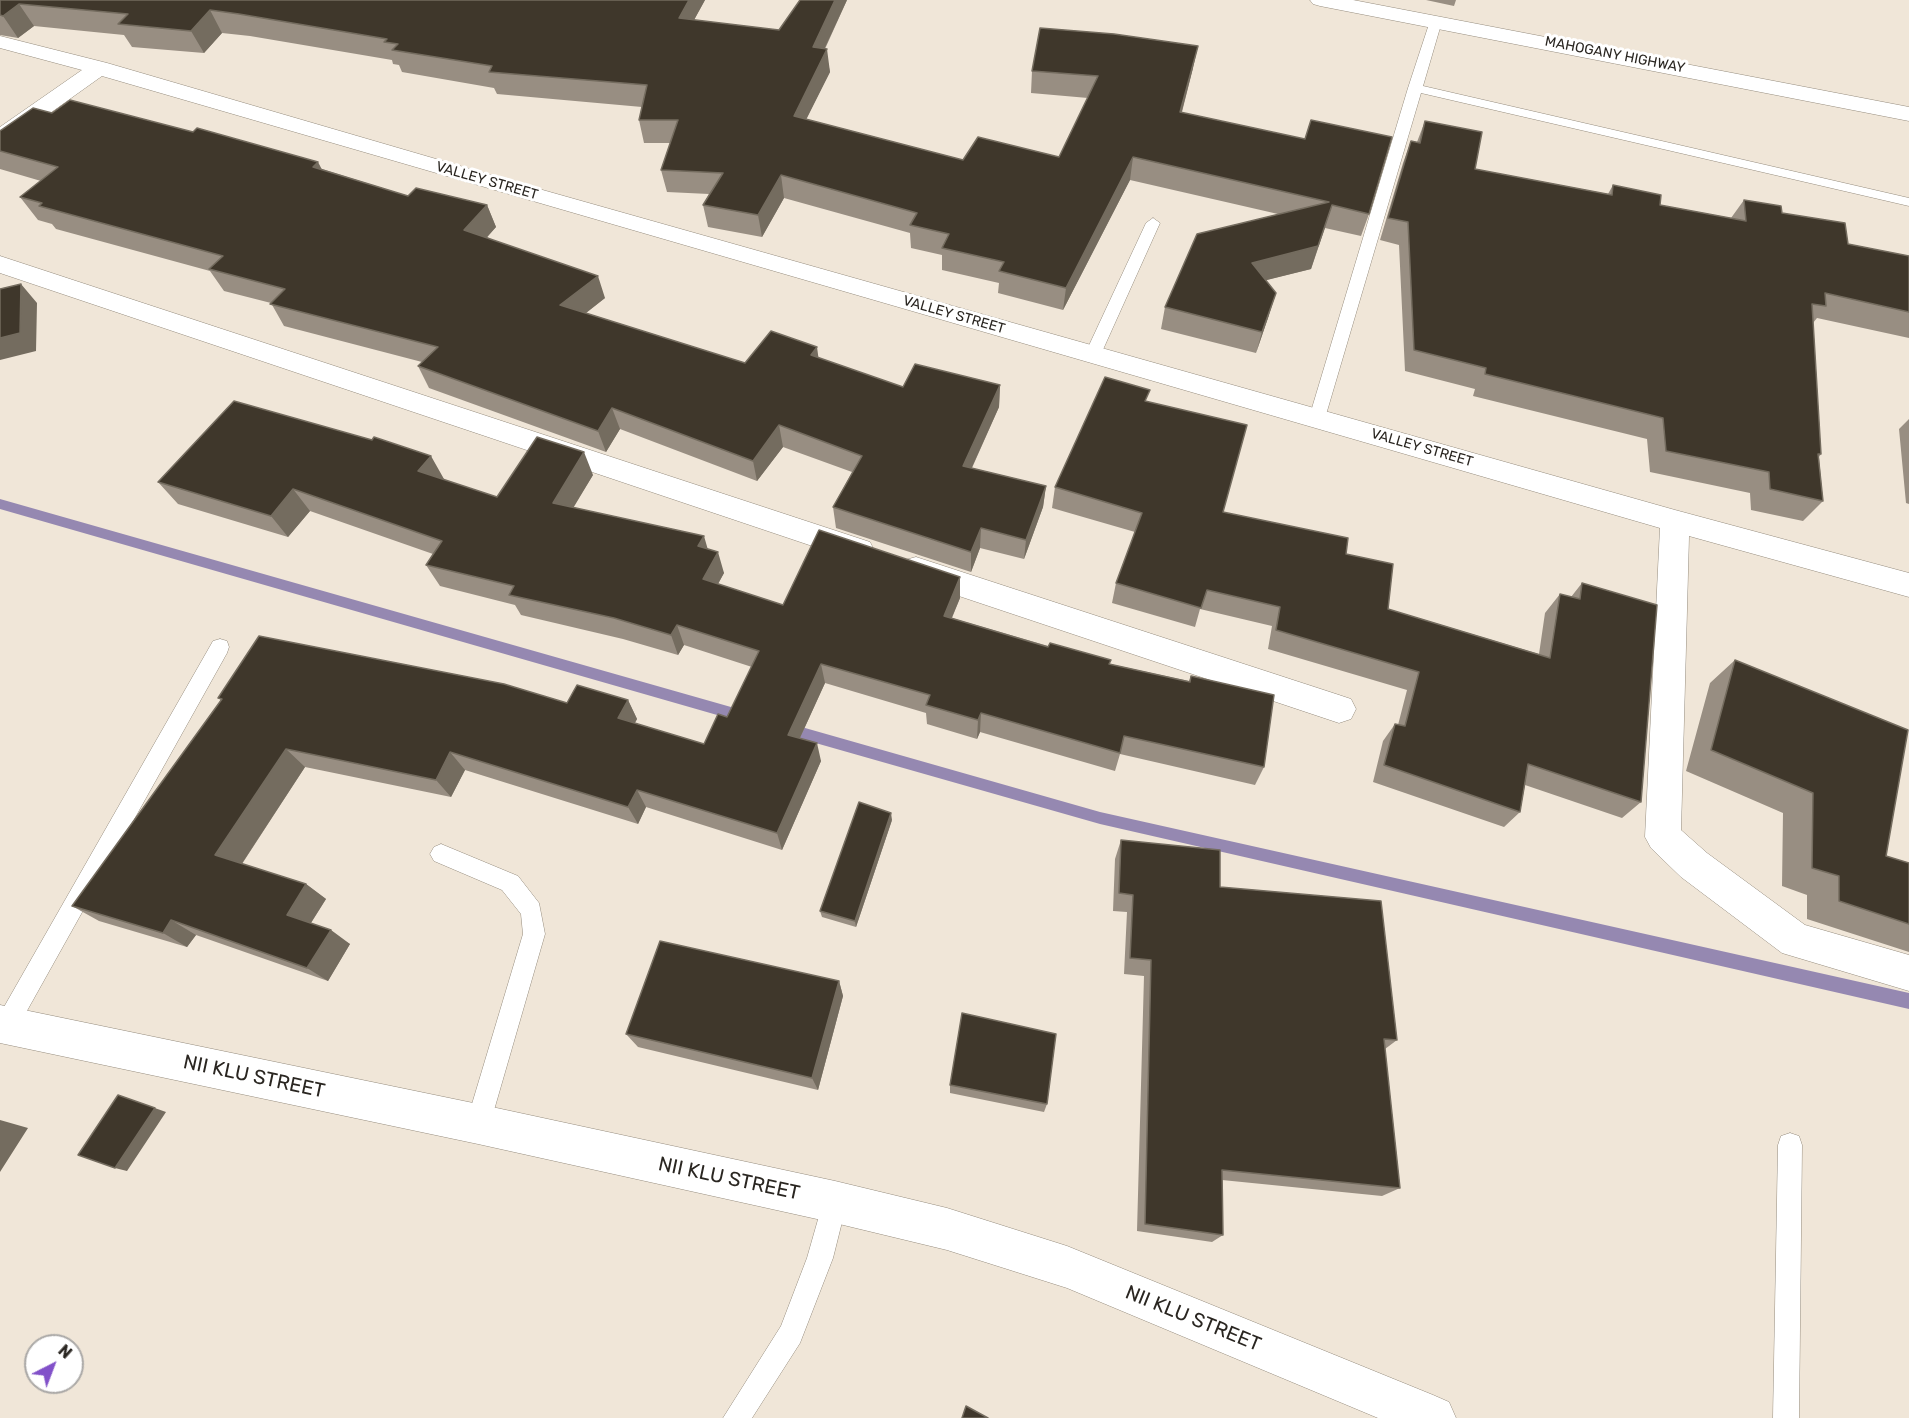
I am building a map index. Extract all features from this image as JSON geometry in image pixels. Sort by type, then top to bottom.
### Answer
[{"type":"street","name":"MAHOGANY HIGHWAY","points":[[1320,0],[1909,114]]},
{"type":"street","name":"VALLEY STREET","points":[[0,42],[99,68],[1675,521],[1909,585]]},
{"type":"street","points":[[0,138],[99,68]]},
{"type":"street","points":[[0,264],[1339,709]]},
{"type":"street","points":[[1675,521],[1663,837],[1694,865],[1795,940],[1909,973]]},
{"type":"street","name":"NII KLU STREET","points":[[3,1025],[478,1124],[835,1202],[947,1229],[1068,1267],[1433,1418]]},
{"type":"lane","points":[[1317,418],[1436,21]]},
{"type":"lane","points":[[1415,88],[1909,202]]},
{"type":"lane","points":[[1093,354],[1153,223]]},
{"type":"lane","points":[[3,1025],[220,647]]},
{"type":"lane","points":[[441,854],[510,883],[531,910],[534,934],[478,1124]]},
{"type":"lane","points":[[1786,1418],[1790,1145]]},
{"type":"lane","points":[[736,1418],[791,1334],[819,1258],[835,1202]]},
{"type":"building","points":[[0,0],[689,0],[679,18],[779,30],[800,0],[835,0],[813,47],[827,49],[794,116],[963,160],[978,137],[1059,157],[1098,76],[1032,71],[1040,28],[1114,34],[1198,46],[1180,112],[1305,139],[1311,120],[1392,137],[1369,214],[1332,205],[1318,246],[1252,263],[1276,293],[1262,332],[1165,307],[1197,234],[1329,202],[1133,157],[1066,288],[999,271],[1004,262],[942,248],[949,234],[910,225],[917,213],[781,175],[758,215],[703,205],[723,173],[661,170],[678,120],[639,120],[647,85],[489,72],[492,66],[392,50],[398,44],[384,42],[387,39],[210,10],[191,31],[118,24],[128,14],[19,4],[3,16],[0,15]]},
{"type":"building","points":[[70,100],[193,132],[197,128],[318,162],[313,167],[408,196],[416,188],[487,205],[464,230],[598,276],[560,305],[745,363],[771,331],[817,347],[811,355],[903,387],[915,364],[1000,385],[963,466],[1046,486],[1026,540],[981,528],[971,552],[833,507],[862,456],[779,425],[753,461],[612,408],[598,431],[418,366],[438,347],[270,304],[285,289],[209,269],[223,256],[39,206],[42,203],[20,197],[58,167],[0,151],[0,131],[33,108],[52,113]]},
{"type":"building","points":[[1425,121],[1482,132],[1475,169],[1612,195],[1613,185],[1661,195],[1660,205],[1746,221],[1744,200],[1781,206],[1782,213],[1845,223],[1848,244],[1909,256],[1909,312],[1825,293],[1826,306],[1812,304],[1821,454],[1818,454],[1823,501],[1770,489],[1769,472],[1666,451],[1663,418],[1485,374],[1486,368],[1414,350],[1408,222],[1388,218],[1411,141],[1420,143]]},
{"type":"building","points":[[21,284],[20,333],[0,338],[0,289]]},
{"type":"building","points":[[1105,377],[1150,390],[1145,401],[1247,425],[1223,512],[1348,538],[1346,554],[1393,564],[1388,609],[1550,658],[1560,594],[1580,599],[1582,583],[1657,605],[1641,802],[1528,764],[1520,812],[1384,765],[1395,724],[1405,726],[1419,672],[1276,630],[1280,607],[1207,590],[1201,608],[1116,583],[1142,513],[1055,487]]},
{"type":"building","points":[[234,401],[372,440],[374,437],[431,456],[418,471],[497,497],[537,437],[584,452],[553,503],[704,536],[698,546],[718,552],[703,579],[783,605],[819,530],[960,577],[944,616],[1048,647],[1050,643],[1111,660],[1109,664],[1190,682],[1191,676],[1274,695],[1264,767],[1124,736],[1120,753],[981,713],[978,720],[926,705],[930,695],[821,664],[788,735],[817,743],[777,833],[637,790],[628,807],[450,752],[436,780],[286,749],[215,855],[306,884],[287,915],[331,930],[307,968],[171,920],[163,933],[72,906],[222,699],[218,698],[259,636],[504,684],[567,703],[577,685],[628,700],[618,718],[704,744],[718,714],[727,717],[759,651],[677,625],[671,635],[614,618],[509,595],[514,586],[426,565],[442,541],[293,489],[271,516],[158,482]]},
{"type":"building","points":[[1735,660],[1908,730],[1886,856],[1909,863],[1909,924],[1839,901],[1839,876],[1812,868],[1813,793],[1711,750]]},
{"type":"building","points":[[859,802],[891,813],[855,921],[820,911]]},
{"type":"building","points":[[1121,840],[1220,850],[1220,887],[1381,901],[1397,1040],[1384,1039],[1400,1188],[1222,1170],[1223,1235],[1145,1224],[1151,960],[1130,958],[1133,895],[1119,893]]},
{"type":"building","points":[[660,941],[839,981],[812,1078],[626,1034]]},
{"type":"building","points":[[962,1013],[1056,1034],[1047,1104],[950,1085]]},
{"type":"building","points":[[118,1095],[155,1108],[115,1168],[78,1155]]},
{"type":"building","points":[[966,1406],[988,1418],[962,1418]]},
{"type":"waterway","points":[[0,504],[745,717]]},
{"type":"waterway","points":[[784,728],[1100,818],[1909,1001]]}]
